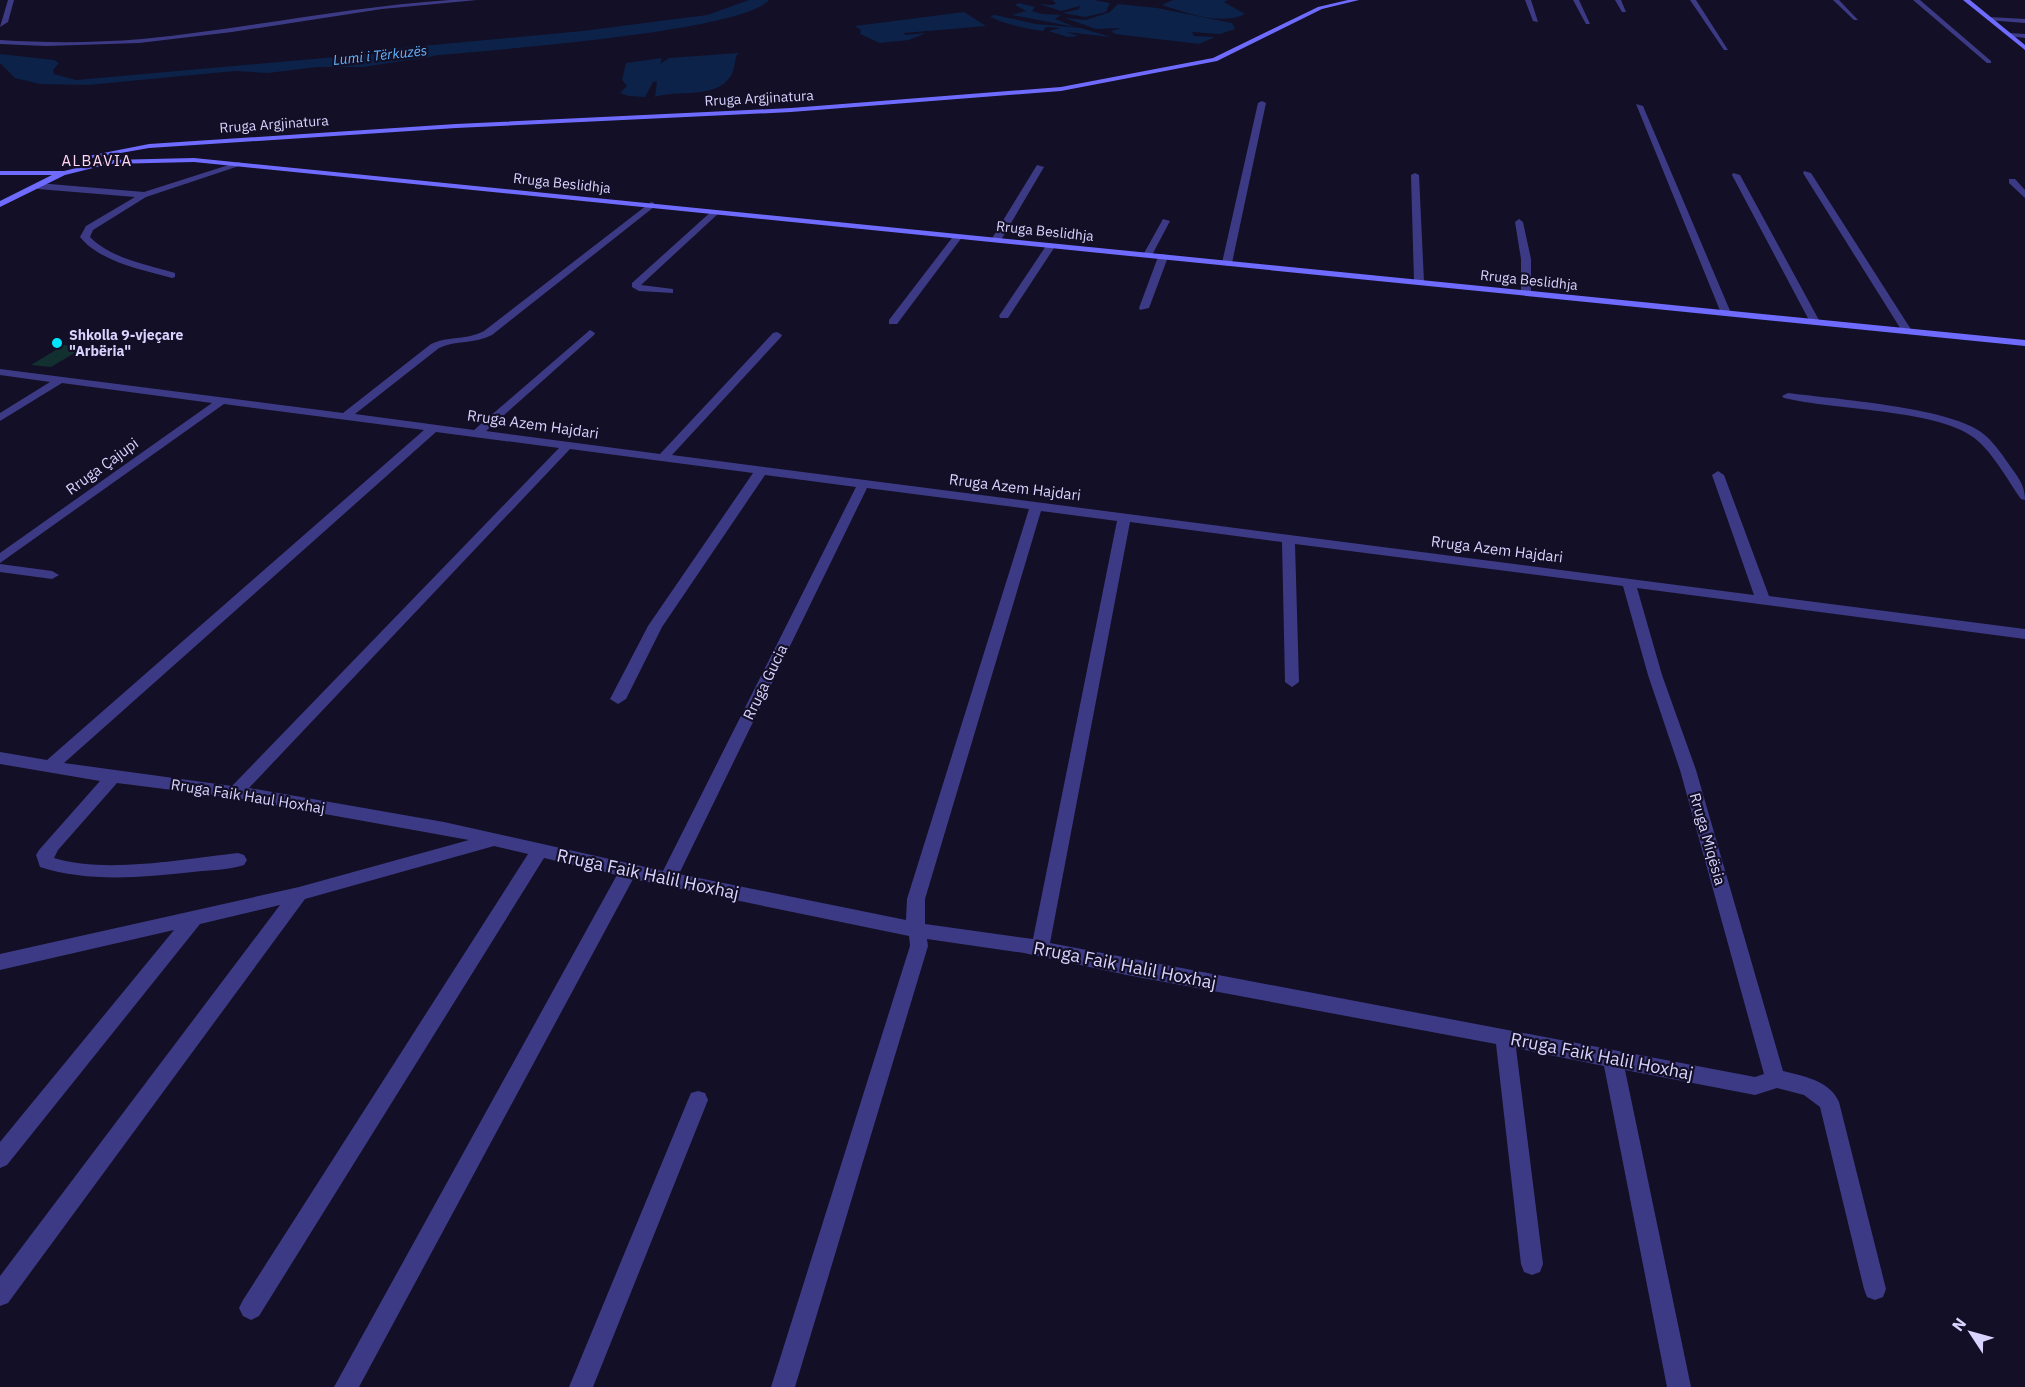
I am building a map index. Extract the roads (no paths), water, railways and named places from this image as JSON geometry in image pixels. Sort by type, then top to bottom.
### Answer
[{"type":"main road","name":"Rruga Argjinatura","points":[[95,160],[149,146],[456,126],[780,111],[1061,89],[1215,60],[1311,11],[1356,0]]},
{"type":"main road","points":[[1966,0],[2025,48]]},
{"type":"main road","name":"Rruga Argjinatura","points":[[95,160],[149,146]]},
{"type":"main road","points":[[111,157],[131,161]]},
{"type":"main road","name":"Rruga Beslidhja","points":[[64,173],[95,160],[181,159],[241,164],[2025,343]]},
{"type":"main road","points":[[0,204],[64,173],[81,162],[95,160]]},
{"type":"main road","points":[[0,173],[64,173]]},
{"type":"street","points":[[0,25],[5,22],[11,0]]},
{"type":"street","points":[[0,42],[26,45],[149,40],[371,9],[474,0]]},
{"type":"street","points":[[1528,0],[1536,21]]},
{"type":"street","points":[[1576,0],[1588,23]]},
{"type":"street","points":[[1618,0],[1624,11]]},
{"type":"street","points":[[1693,0],[1726,49]]},
{"type":"street","points":[[1836,0],[1856,19]]},
{"type":"street","points":[[1916,0],[1989,62]]},
{"type":"street","points":[[1989,19],[2025,21]]},
{"type":"street","points":[[2010,35],[2025,36]]},
{"type":"street","points":[[1227,263],[1262,103]]},
{"type":"street","points":[[1639,106],[1726,313]]},
{"type":"street","points":[[172,275],[96,247],[85,237],[88,228],[145,195],[241,164]]},
{"type":"street","points":[[996,240],[1040,166]]},
{"type":"street","points":[[1807,173],[1907,331]]},
{"type":"street","points":[[1415,175],[1419,282]]},
{"type":"street","points":[[1736,175],[1815,322]]},
{"type":"street","points":[[2012,181],[2025,195]]},
{"type":"street","points":[[38,186],[145,195]]},
{"type":"street","points":[[345,417],[435,346],[448,341],[475,339],[488,333],[651,205]]},
{"type":"street","points":[[670,291],[639,288],[635,285],[716,212]]},
{"type":"street","points":[[1148,255],[1166,221]]},
{"type":"street","points":[[1518,222],[1526,259],[1526,293]]},
{"type":"street","points":[[892,322],[933,272],[958,236]]},
{"type":"street","points":[[1004,316],[1051,246]]},
{"type":"street","points":[[1144,308],[1163,257]]},
{"type":"street","points":[[477,434],[590,333]]},
{"type":"street","points":[[663,459],[777,335]]},
{"type":"street","name":"Rruga Azem Hajdari","points":[[0,372],[2025,634]]},
{"type":"street","points":[[0,418],[60,380]]},
{"type":"street","points":[[1788,396],[1940,420],[1967,429],[1990,448],[2025,496]]},
{"type":"street","name":"Rruga Çajupi","points":[[0,559],[223,400]]},
{"type":"street","points":[[49,767],[434,428]]},
{"type":"street","points":[[236,792],[567,446]]},
{"type":"street","points":[[618,699],[655,626],[760,471]]},
{"type":"street","points":[[1718,475],[1763,600]]},
{"type":"street","name":"Rruga Gucia","points":[[668,879],[862,484]]},
{"type":"street","points":[[783,1387],[916,957],[919,946],[918,930],[913,915],[916,899],[1036,506]]},
{"type":"street","points":[[1040,948],[1124,518]]},
{"type":"street","points":[[1288,539],[1292,682]]},
{"type":"street","points":[[0,568],[52,575]]},
{"type":"street","name":"Rruga Miqësia","points":[[1629,583],[1655,675],[1688,770],[1770,1054],[1764,1082]]},
{"type":"street","name":"Rruga Faik Haul Hoxhaj","points":[[0,758],[113,777],[236,792],[496,839]]},
{"type":"street","points":[[113,777],[51,845],[45,855],[46,862],[70,870],[104,871],[238,860]]},
{"type":"street","points":[[0,962],[299,894],[496,839]]},
{"type":"street","name":"Rruga Faik Halil Hoxhaj","points":[[496,839],[628,871],[918,930],[974,936],[1040,948],[1126,967],[1613,1059],[1813,1088],[1822,1093],[1829,1102],[1875,1289]]},
{"type":"street","points":[[251,1308],[540,850]]},
{"type":"street","points":[[346,1387],[628,871]]},
{"type":"street","points":[[0,1296],[299,894]]},
{"type":"street","points":[[0,1158],[194,918]]},
{"type":"street","points":[[1505,1037],[1532,1264]]},
{"type":"street","points":[[1613,1059],[1660,1282],[1679,1387]]},
{"type":"street","points":[[581,1387],[698,1100]]},
{"type":"water","points":[[1052,0],[1094,0],[1110,3],[1106,12],[1085,17],[1063,13],[1079,9],[1080,6],[1061,11],[1039,4],[1053,5],[1056,3]]},
{"type":"water","points":[[1173,0],[1228,0],[1224,2],[1245,14],[1226,19],[1215,19],[1162,5]]},
{"type":"water","points":[[1019,3],[1035,7],[1032,11],[1042,14],[1061,15],[1055,19],[1075,27],[1012,15],[1026,11],[1015,5]]},
{"type":"water","points":[[1118,4],[1157,8],[1232,23],[1235,29],[1220,34],[1192,32],[1194,36],[1215,37],[1199,44],[1115,34],[1111,31],[1121,28],[1096,29],[1065,18],[1086,20],[1110,12]]},
{"type":"water","points":[[964,12],[986,26],[904,33],[905,35],[926,33],[909,40],[880,43],[860,34],[861,30],[855,26]]},
{"type":"water","points":[[995,15],[1036,24],[1081,28],[1111,37],[1066,32],[1079,36],[1068,37],[1048,31],[1061,28],[1046,27],[1043,31],[1001,21],[990,16]]},
{"type":"water","points":[[425,49],[435,56],[363,67],[317,67],[268,73],[235,71],[88,85],[40,84],[15,78],[0,63],[0,54],[54,60],[59,63],[53,70],[54,74],[76,80]]},
{"type":"water","points":[[738,53],[731,76],[716,88],[655,97],[657,81],[653,82],[645,97],[620,93],[627,86],[622,80],[626,63],[662,58],[660,64],[669,58]]},
{"type":"waterway","name":"Lumi i Tërkuzës","points":[[379,55],[582,36],[710,19],[762,0]]},
{"type":"place","name":"Shkolla 9-vjeçare \"Arbëria\"","points":[[57,343]]},
{"type":"district","name":"ALBAVIA","points":[[97,160]]}]
